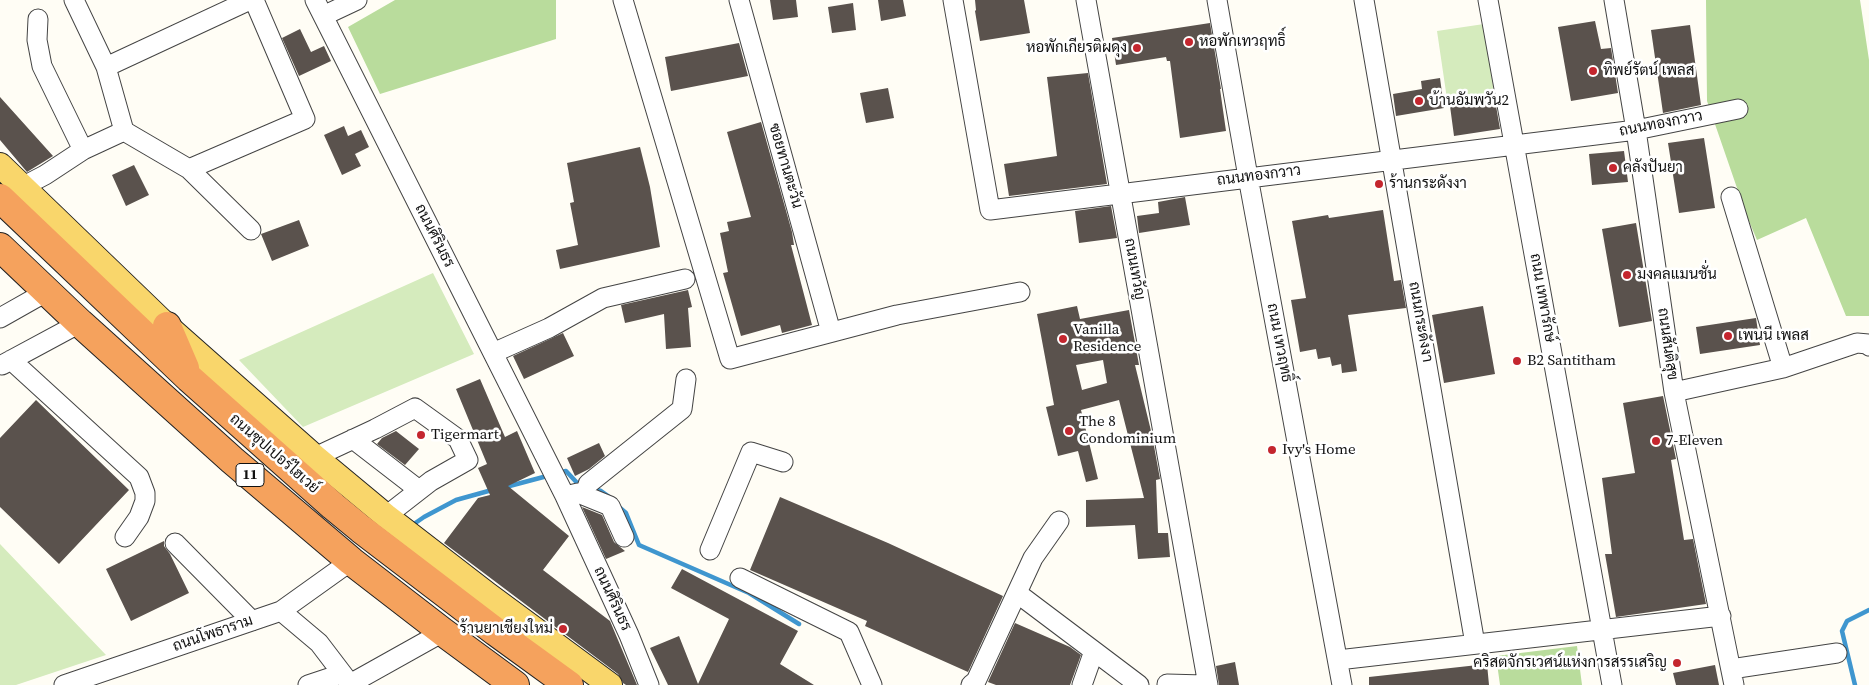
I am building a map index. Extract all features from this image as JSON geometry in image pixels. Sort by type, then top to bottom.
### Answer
[{"type":"highway","name":"ถนนซุปเปอร์ไฮเวย์","points":[[11,193],[189,378],[260,442],[361,529],[569,685]]},
{"type":"highway","name":"ถนนซุปเปอร์ไฮเวย์","points":[[0,247],[46,292],[232,460],[351,561],[515,685]]},
{"type":"highway","points":[[167,326],[189,378]]},
{"type":"main road","points":[[0,165],[11,193],[167,326],[315,457],[488,594],[610,685]]},
{"type":"street","points":[[74,0],[106,66],[124,131],[189,169],[251,230]]},
{"type":"street","points":[[106,66],[250,0]]},
{"type":"street","points":[[189,169],[306,119],[254,0]]},
{"type":"street","points":[[319,8],[357,0]]},
{"type":"street","points":[[623,0],[730,360],[897,316],[1020,292]]},
{"type":"street","name":"ซอยทานตะวัน","points":[[739,0],[831,332]]},
{"type":"street","name":"ถนนทองกวาว","points":[[953,0],[990,210],[1121,192],[1636,130],[1738,109]]},
{"type":"street","name":"ถนนเทวัญ","points":[[1086,0],[1208,685]]},
{"type":"street","name":"ถนน เทวฤทธิ์","points":[[1218,0],[1248,177],[1342,685]]},
{"type":"street","name":"ถนนกระดังงา","points":[[1364,0],[1475,644]]},
{"type":"street","name":"ถนน เทพารักษ์","points":[[1488,0],[1612,685]]},
{"type":"street","name":"ถนนสันติสุข","points":[[1614,0],[1636,130],[1674,392],[1732,677]]},
{"type":"street","name":"ถนนศิรินธร","points":[[319,8],[559,485],[629,635],[649,685]]},
{"type":"street","points":[[38,19],[37,40],[42,66],[84,150]]},
{"type":"street","points":[[11,193],[45,175],[84,150],[124,131]]},
{"type":"street","points":[[1731,197],[1783,368]]},
{"type":"street","points":[[493,353],[549,328],[603,298],[685,279]]},
{"type":"street","points":[[0,318],[46,292]]},
{"type":"street","points":[[80,323],[5,363],[139,477],[145,493],[145,501],[139,517],[125,537]]},
{"type":"street","points":[[1674,392],[1783,368],[1857,343],[1868,344],[1869,346]]},
{"type":"street","points":[[588,484],[682,409],[686,379]]},
{"type":"street","points":[[315,457],[415,408],[458,439],[468,460],[431,481],[388,514]]},
{"type":"street","points":[[353,439],[419,490]]},
{"type":"street","points":[[710,550],[751,452],[783,462]]},
{"type":"street","points":[[559,485],[610,506],[624,537]]},
{"type":"street","points":[[971,685],[976,681],[1033,558],[1059,520]]},
{"type":"street","points":[[175,543],[252,621]]},
{"type":"street","name":"ถนนโพธาราม","points":[[64,685],[281,611],[351,561]]},
{"type":"street","points":[[740,578],[849,632],[872,685]]},
{"type":"street","points":[[1017,593],[1139,685]]},
{"type":"street","points":[[281,611],[318,643],[347,681]]},
{"type":"street","points":[[1338,660],[1720,616]]},
{"type":"street","points":[[308,685],[347,681],[443,632]]},
{"type":"street","points":[[1082,685],[1094,651]]},
{"type":"street","points":[[1732,677],[1837,653]]},
{"type":"street","points":[[1167,684],[1204,685]]},
{"type":"green space","points":[[395,0],[556,0],[556,39],[380,94],[348,27]]},
{"type":"green space","points":[[1706,0],[1860,0],[1869,60],[1869,316],[1846,316],[1806,218],[1757,240],[1746,214],[1707,101]]},
{"type":"green space","points":[[1484,24],[1494,92],[1447,99],[1437,31]]},
{"type":"green space","points":[[433,273],[474,354],[303,427],[239,360]]},
{"type":"green space","points":[[0,544],[106,655],[16,685],[0,685]]},
{"type":"green space","points":[[1577,646],[1582,685],[1500,685],[1496,656]]},
{"type":"building","points":[[770,0],[796,0],[798,17],[773,20]]},
{"type":"building","points":[[878,0],[903,0],[906,16],[881,21]]},
{"type":"building","points":[[975,0],[1024,0],[1030,33],[980,41]]},
{"type":"building","points":[[853,3],[856,30],[832,33],[828,7]]},
{"type":"building","name":"ทิพย์รัตน์ เพลส","points":[[1595,21],[1601,49],[1611,48],[1618,93],[1571,101],[1558,27]]},
{"type":"building","points":[[1210,23],[1226,131],[1180,138],[1170,61],[1167,61],[1166,57],[1116,65],[1112,38]]},
{"type":"building","points":[[1690,25],[1701,105],[1663,113],[1651,30]]},
{"type":"building","points":[[300,29],[311,52],[324,46],[331,61],[299,76],[282,38]]},
{"type":"building","points":[[739,43],[748,76],[671,91],[665,57]]},
{"type":"building","points":[[1088,73],[1107,184],[1009,196],[1004,164],[1057,156],[1047,77]]},
{"type":"building","name":"บ้านอัมพวัน2","points":[[1440,78],[1444,108],[1396,116],[1393,94],[1422,89],[1421,81]]},
{"type":"building","points":[[888,88],[894,118],[866,123],[860,93]]},
{"type":"building","points":[[0,97],[53,156],[27,172],[0,140]]},
{"type":"building","points":[[1495,100],[1500,129],[1454,136],[1450,106]]},
{"type":"building","points":[[761,122],[792,232],[794,245],[791,245],[812,325],[782,333],[780,325],[741,336],[723,273],[728,272],[720,233],[729,231],[727,222],[751,217],[727,132]]},
{"type":"building","points":[[344,126],[348,136],[361,130],[369,147],[355,154],[361,166],[342,175],[324,135]]},
{"type":"building","points":[[1704,138],[1715,208],[1679,213],[1668,143]]},
{"type":"building","points":[[640,147],[650,187],[660,247],[560,269],[556,250],[578,245],[570,203],[574,202],[567,163]]},
{"type":"building","points":[[1624,151],[1628,182],[1592,185],[1589,154]]},
{"type":"building","points":[[134,165],[149,195],[126,206],[112,175]]},
{"type":"building","points":[[1185,197],[1190,225],[1139,233],[1137,216],[1159,213],[1158,202]]},
{"type":"building","points":[[1111,206],[1117,238],[1079,243],[1075,211]]},
{"type":"building","points":[[1383,210],[1394,281],[1401,280],[1406,308],[1348,315],[1357,371],[1342,373],[1341,364],[1332,366],[1330,357],[1318,359],[1316,349],[1300,352],[1291,300],[1306,298],[1292,221],[1328,215],[1329,218]]},
{"type":"building","points":[[299,220],[309,246],[272,261],[261,234]]},
{"type":"building","name":"มงคลแมนชั่น","points":[[1636,223],[1652,321],[1619,327],[1602,229]]},
{"type":"building","points":[[688,290],[692,307],[688,308],[691,347],[666,349],[664,314],[625,323],[621,305]]},
{"type":"building","points":[[1077,306],[1080,319],[1129,310],[1139,365],[1135,365],[1152,435],[1160,479],[1156,480],[1158,533],[1168,533],[1170,557],[1138,559],[1135,525],[1086,527],[1086,500],[1144,498],[1119,400],[1081,410],[1098,479],[1086,482],[1078,451],[1058,456],[1046,407],[1054,405],[1037,314]],"holes":[[[1103,360],[1107,383],[1082,390],[1076,365]]]},
{"type":"building","points":[[1483,306],[1495,374],[1444,383],[1432,315]]},
{"type":"building","name":"เพนนี เพลส","points":[[1756,318],[1760,345],[1700,354],[1696,327]]},
{"type":"building","points":[[563,333],[574,356],[524,379],[513,356]]},
{"type":"building","points":[[480,379],[505,437],[517,431],[535,473],[508,486],[569,536],[543,570],[610,621],[637,685],[626,685],[623,683],[618,674],[444,543],[478,498],[490,495],[478,468],[487,464],[456,389]]},
{"type":"building","points":[[1663,396],[1676,459],[1671,460],[1684,540],[1693,539],[1706,604],[1616,617],[1605,554],[1612,554],[1602,478],[1635,473],[1623,403]]},
{"type":"building","points":[[36,400],[129,490],[59,564],[0,507],[0,438]]},
{"type":"building","points":[[396,431],[419,449],[405,465],[377,444],[382,438]]},
{"type":"building","points":[[599,443],[605,456],[589,469],[575,476],[567,458]]},
{"type":"building","points":[[780,497],[888,543],[1003,596],[968,672],[865,626],[867,621],[750,570]]},
{"type":"building","points":[[582,507],[602,515],[614,542],[625,551],[606,559]]},
{"type":"building","points":[[164,541],[164,546],[170,554],[189,593],[131,621],[106,569]]},
{"type":"building","points":[[682,569],[798,631],[780,664],[814,685],[668,685],[650,648],[679,636],[698,684],[729,619],[671,588]]},
{"type":"building","points":[[1015,623],[1070,647],[1081,655],[1070,685],[996,685],[988,682]]},
{"type":"building","points":[[1235,662],[1239,685],[1219,685],[1216,666]]},
{"type":"building","points":[[1487,664],[1489,685],[1369,685],[1369,677]]},
{"type":"building","points":[[1715,665],[1719,685],[1676,685],[1673,673]]},
{"type":"waterway","points":[[558,473],[566,471],[580,486]]},
{"type":"waterway","points":[[502,488],[551,475]]},
{"type":"waterway","points":[[590,488],[601,491],[608,496]]},
{"type":"waterway","points":[[411,526],[456,500],[492,490]]},
{"type":"waterway","points":[[619,507],[626,513],[639,545],[749,593],[799,624]]},
{"type":"waterway","points":[[1855,685],[1842,631],[1847,621],[1869,610]]},
{"type":"place","name":"หอพักเทวฤทธิ์","points":[[1189,42]]},
{"type":"place","name":"หอพักเกียรติผดุง","points":[[1137,48]]},
{"type":"place","name":"ทิพย์รัตน์ เพลส","points":[[1593,71]]},
{"type":"place","name":"บ้านอัมพวัน2","points":[[1419,101]]},
{"type":"place","name":"คลังปันยา","points":[[1613,168]]},
{"type":"place","name":"ร้านกระดังงา","points":[[1379,184]]},
{"type":"place","name":"มงคลแมนชั่น","points":[[1627,275]]},
{"type":"place","name":"เพนนี เพลส","points":[[1728,336]]},
{"type":"place","name":"Vanilla Residence","points":[[1063,339]]},
{"type":"place","name":"B2 Santitham","points":[[1517,361]]},
{"type":"place","name":"The 8 Condominium","points":[[1069,431]]},
{"type":"place","name":"Tigermart","points":[[421,435]]},
{"type":"place","name":"7-Eleven","points":[[1656,441]]},
{"type":"place","name":"Ivy's Home","points":[[1272,450]]},
{"type":"place","name":"ร้านยาเชียงใหม่","points":[[563,629]]},
{"type":"place","name":"คริสตจักรเวศน์แห่งการสรรเสริญ","points":[[1677,663]]}]
